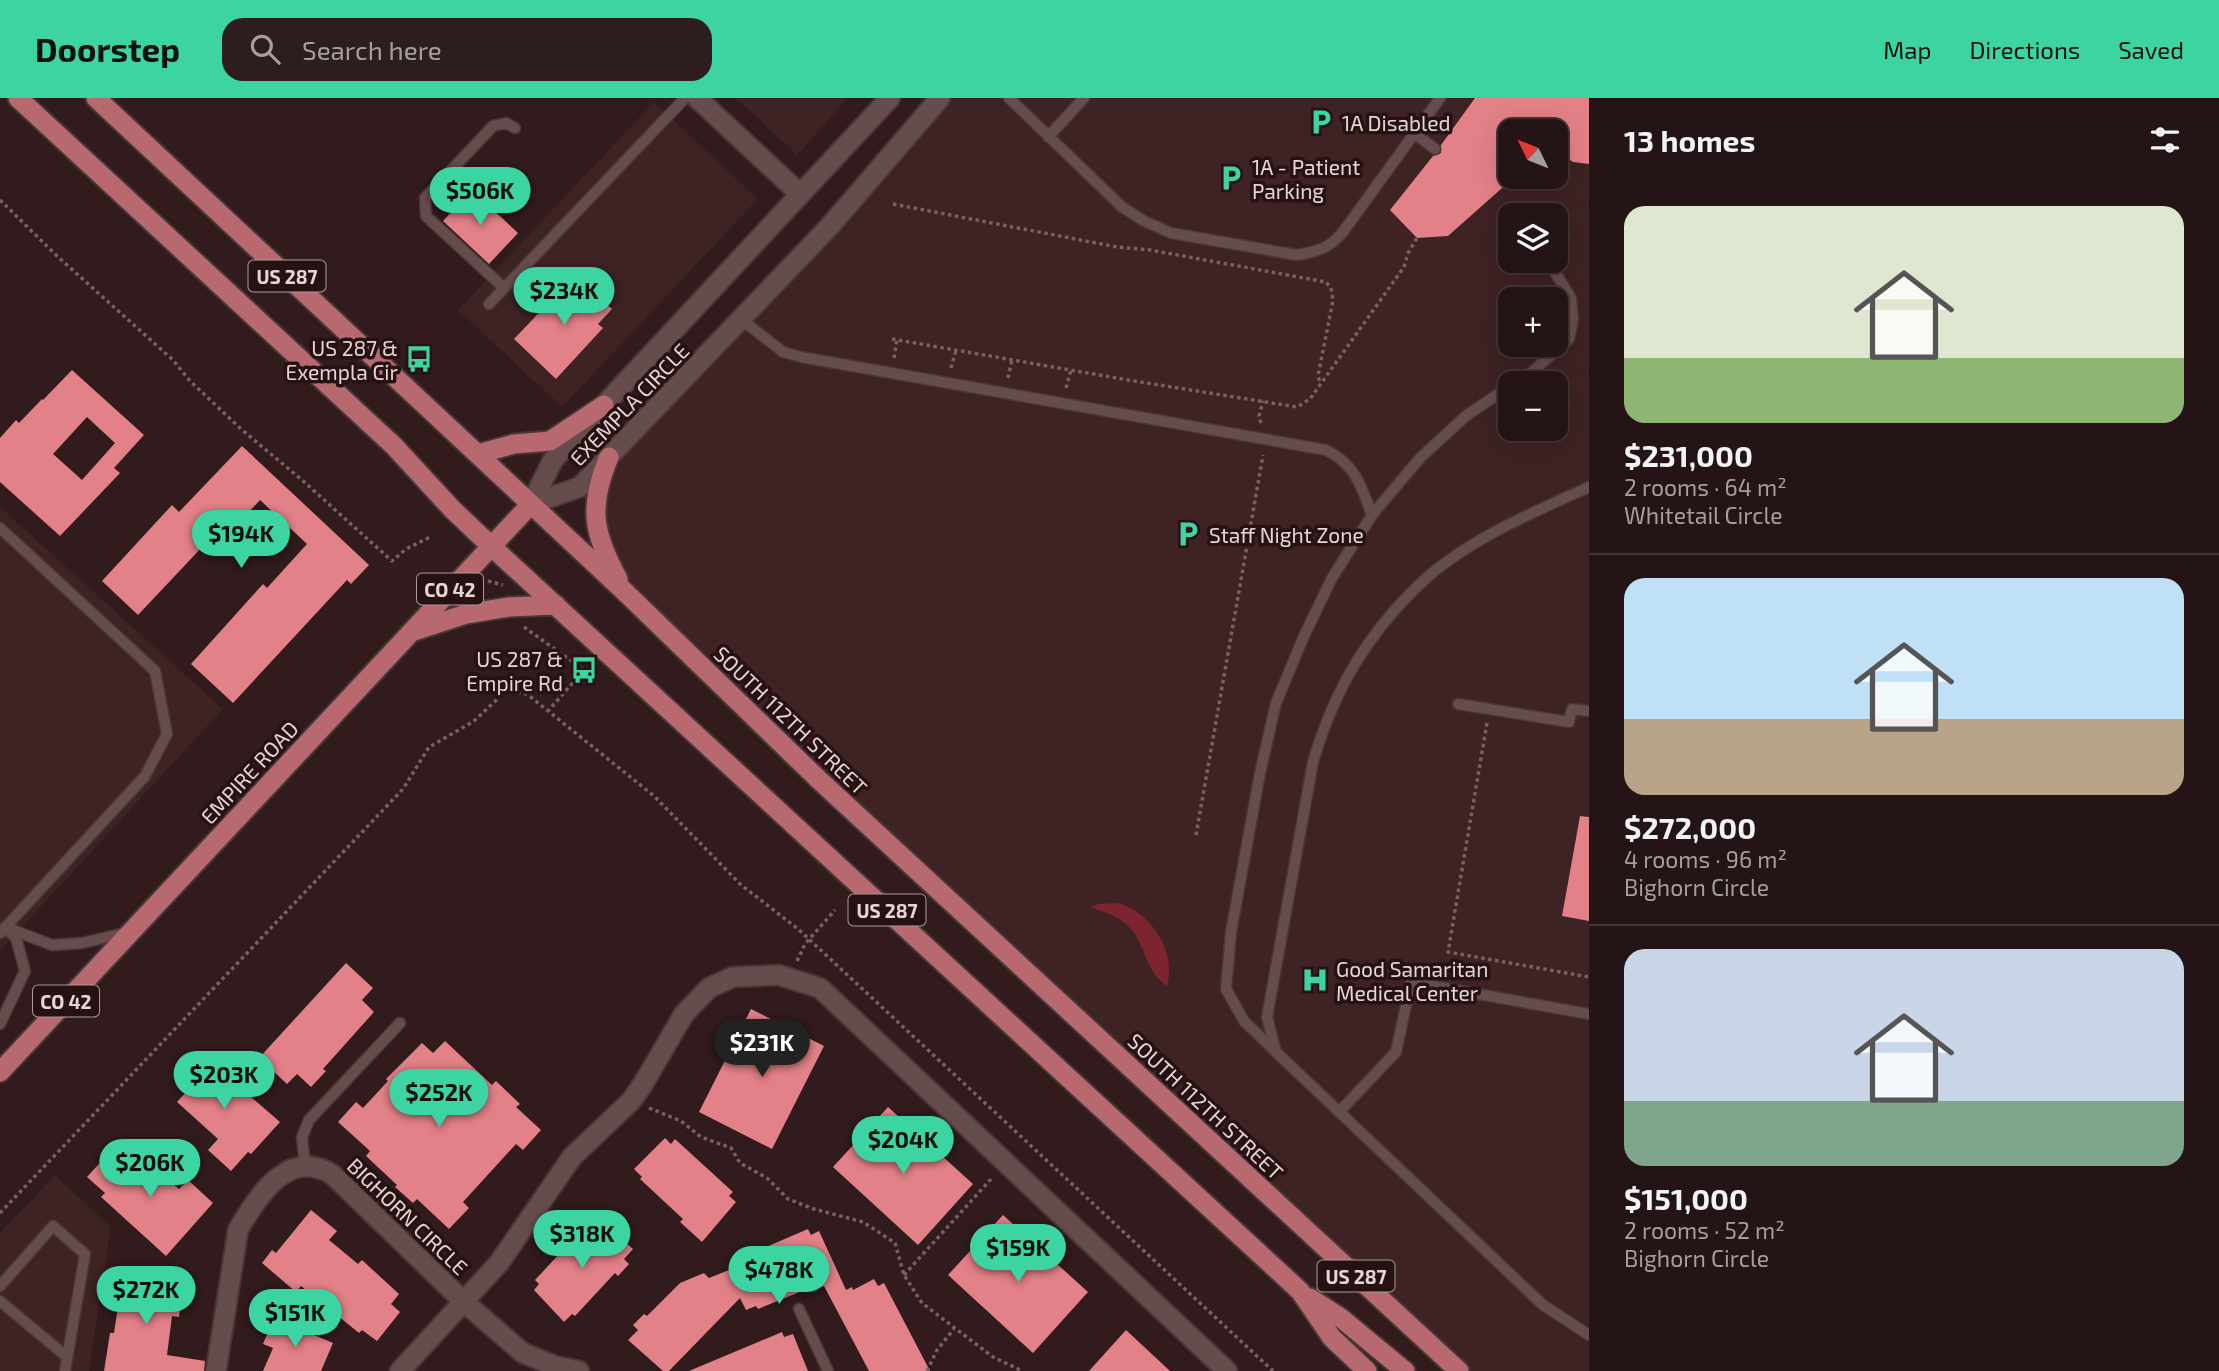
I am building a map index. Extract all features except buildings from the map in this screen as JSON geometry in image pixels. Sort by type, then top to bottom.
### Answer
[{"type":"main road","name":"US 287","points":[[18,98],[394,446],[452,509],[491,546],[1300,1291],[1332,1338],[1367,1371]]},
{"type":"main road","name":"SOUTH 112TH STREET","points":[[96,98],[623,590],[817,778],[1459,1371]]},
{"type":"main road","points":[[478,454],[514,444],[550,441],[604,405]]},
{"type":"main road","points":[[609,457],[596,493],[594,521],[608,560],[623,590]]},
{"type":"main road","name":"EMPIRE ROAD","points":[[0,1072],[531,504]]},
{"type":"main road","points":[[409,632],[466,614],[509,607],[556,605]]},
{"type":"main road","points":[[1300,1291],[1341,1318],[1405,1371]]},
{"type":"street","points":[[697,98],[800,194]]},
{"type":"street","name":"EXEMPLA CIRCLE","points":[[531,504],[552,460],[890,98]]},
{"type":"street","name":"EXEMPLA CIRCLE","points":[[531,504],[580,487],[830,226],[940,98]]},
{"type":"street","points":[[400,1371],[499,1263],[572,1157],[631,1101],[684,1014],[709,988],[733,977],[779,975],[820,988],[1227,1371]]},
{"type":"street","points":[[216,1371],[238,1230],[249,1210],[270,1185],[286,1170],[305,1165]]},
{"type":"street","name":"BIGHORN CIRCLE","points":[[305,1165],[325,1169],[333,1175],[464,1302],[523,1353],[555,1366],[579,1371]]},
{"type":"lane","points":[[489,304],[685,98]]},
{"type":"lane","points":[[1009,98],[1122,207],[1144,221],[1171,233],[1297,255],[1316,252],[1331,245],[1343,232],[1440,98]]},
{"type":"lane","points":[[1048,137],[1084,98]]},
{"type":"lane","points":[[504,288],[426,216],[425,198],[493,126],[506,123],[515,128]]},
{"type":"lane","points":[[1414,134],[1435,149]]},
{"type":"lane","points":[[1533,371],[1569,339],[1573,319],[1571,298],[1555,273]]},
{"type":"lane","points":[[742,320],[783,352],[801,357],[1326,450],[1341,457],[1353,470],[1372,515]]},
{"type":"lane","points":[[1498,394],[1467,415],[1420,458],[1372,515],[1332,578],[1304,636],[1276,704],[1260,773],[1231,932],[1226,989],[1244,1021],[1276,1052],[1544,1305],[1589,1335]]},
{"type":"lane","points":[[1276,1052],[1266,1017],[1313,762],[1324,724],[1349,670],[1385,622],[1424,581],[1472,546],[1589,487]]},
{"type":"lane","points":[[0,528],[155,671],[167,734],[145,776],[3,930]]},
{"type":"lane","points":[[1458,704],[1570,722],[1572,709],[1589,712]]},
{"type":"lane","points":[[3,930],[52,945],[82,943],[132,931]]},
{"type":"lane","points":[[0,1024],[25,971],[16,938],[3,930]]},
{"type":"lane","points":[[1339,1112],[1396,1052],[1411,982],[1589,1014]]},
{"type":"lane","points":[[305,1165],[302,1137],[309,1120],[400,1023]]},
{"type":"lane","points":[[0,1286],[53,1226],[85,1254],[65,1371]]},
{"type":"lane","points":[[0,1301],[67,1357]]},
{"type":"lane","points":[[799,1309],[828,1371]]},
{"type":"path","points":[[0,200],[57,256],[173,360],[190,381],[241,429],[392,561],[406,549],[430,537]]},
{"type":"path","points":[[893,204],[1117,247],[1150,250],[1326,282],[1331,288],[1333,300],[1318,376],[1320,383]]},
{"type":"path","points":[[892,339],[1297,407],[1310,399],[1404,267],[1417,237]]},
{"type":"path","points":[[1196,835],[1262,460],[1264,439],[1259,416],[1263,401]]},
{"type":"path","points":[[488,581],[504,586]]},
{"type":"path","points":[[517,625],[524,627],[584,670],[549,710]]},
{"type":"path","points":[[0,1213],[403,789],[429,747],[474,721],[506,690],[527,694],[654,796],[740,884],[809,939],[1273,1371]]},
{"type":"path","points":[[1489,710],[1448,952],[1589,977]]},
{"type":"path","points":[[790,979],[805,944],[835,910]]},
{"type":"path","points":[[631,1101],[681,1121],[701,1138],[731,1148],[740,1163],[766,1178],[788,1199],[863,1222],[895,1243],[904,1275],[922,1303],[993,1357],[1022,1371]]},
{"type":"path","points":[[904,1275],[1006,1162],[1028,1142]]},
{"type":"path","points":[[927,1371],[937,1350],[954,1328]]},
{"type":"shaded area","points":[[736,98],[848,98],[797,155]]},
{"type":"shaded area","name":"Good Samaritan Medical Center","points":[[939,98],[1589,98],[1589,1371],[1457,1371],[623,590],[596,493],[609,457]]},
{"type":"shaded area","points":[[654,102],[758,199],[562,407],[458,310]]},
{"type":"shaded area","points":[[0,507],[223,709],[0,951]]},
{"type":"shaded area","points":[[1118,903],[1141,915],[1159,935],[1168,960],[1167,986],[1154,973],[1129,927],[1116,917],[1090,907]]},
{"type":"shaded area","points":[[55,1175],[111,1227],[89,1371],[0,1371],[0,1233]]},
{"type":"place","name":"1A Disabled","points":[[1321,122]]},
{"type":"place","name":"1A - Patient Parking","points":[[1231,178]]},
{"type":"place","name":"US 287 & Exempla Cir","points":[[419,359]]},
{"type":"place","name":"Staff Night Zone","points":[[1188,534]]},
{"type":"place","name":"US 287 & Empire Rd","points":[[584,670]]},
{"type":"place","name":"Good Samaritan Medical Center","points":[[1315,980]]}]
